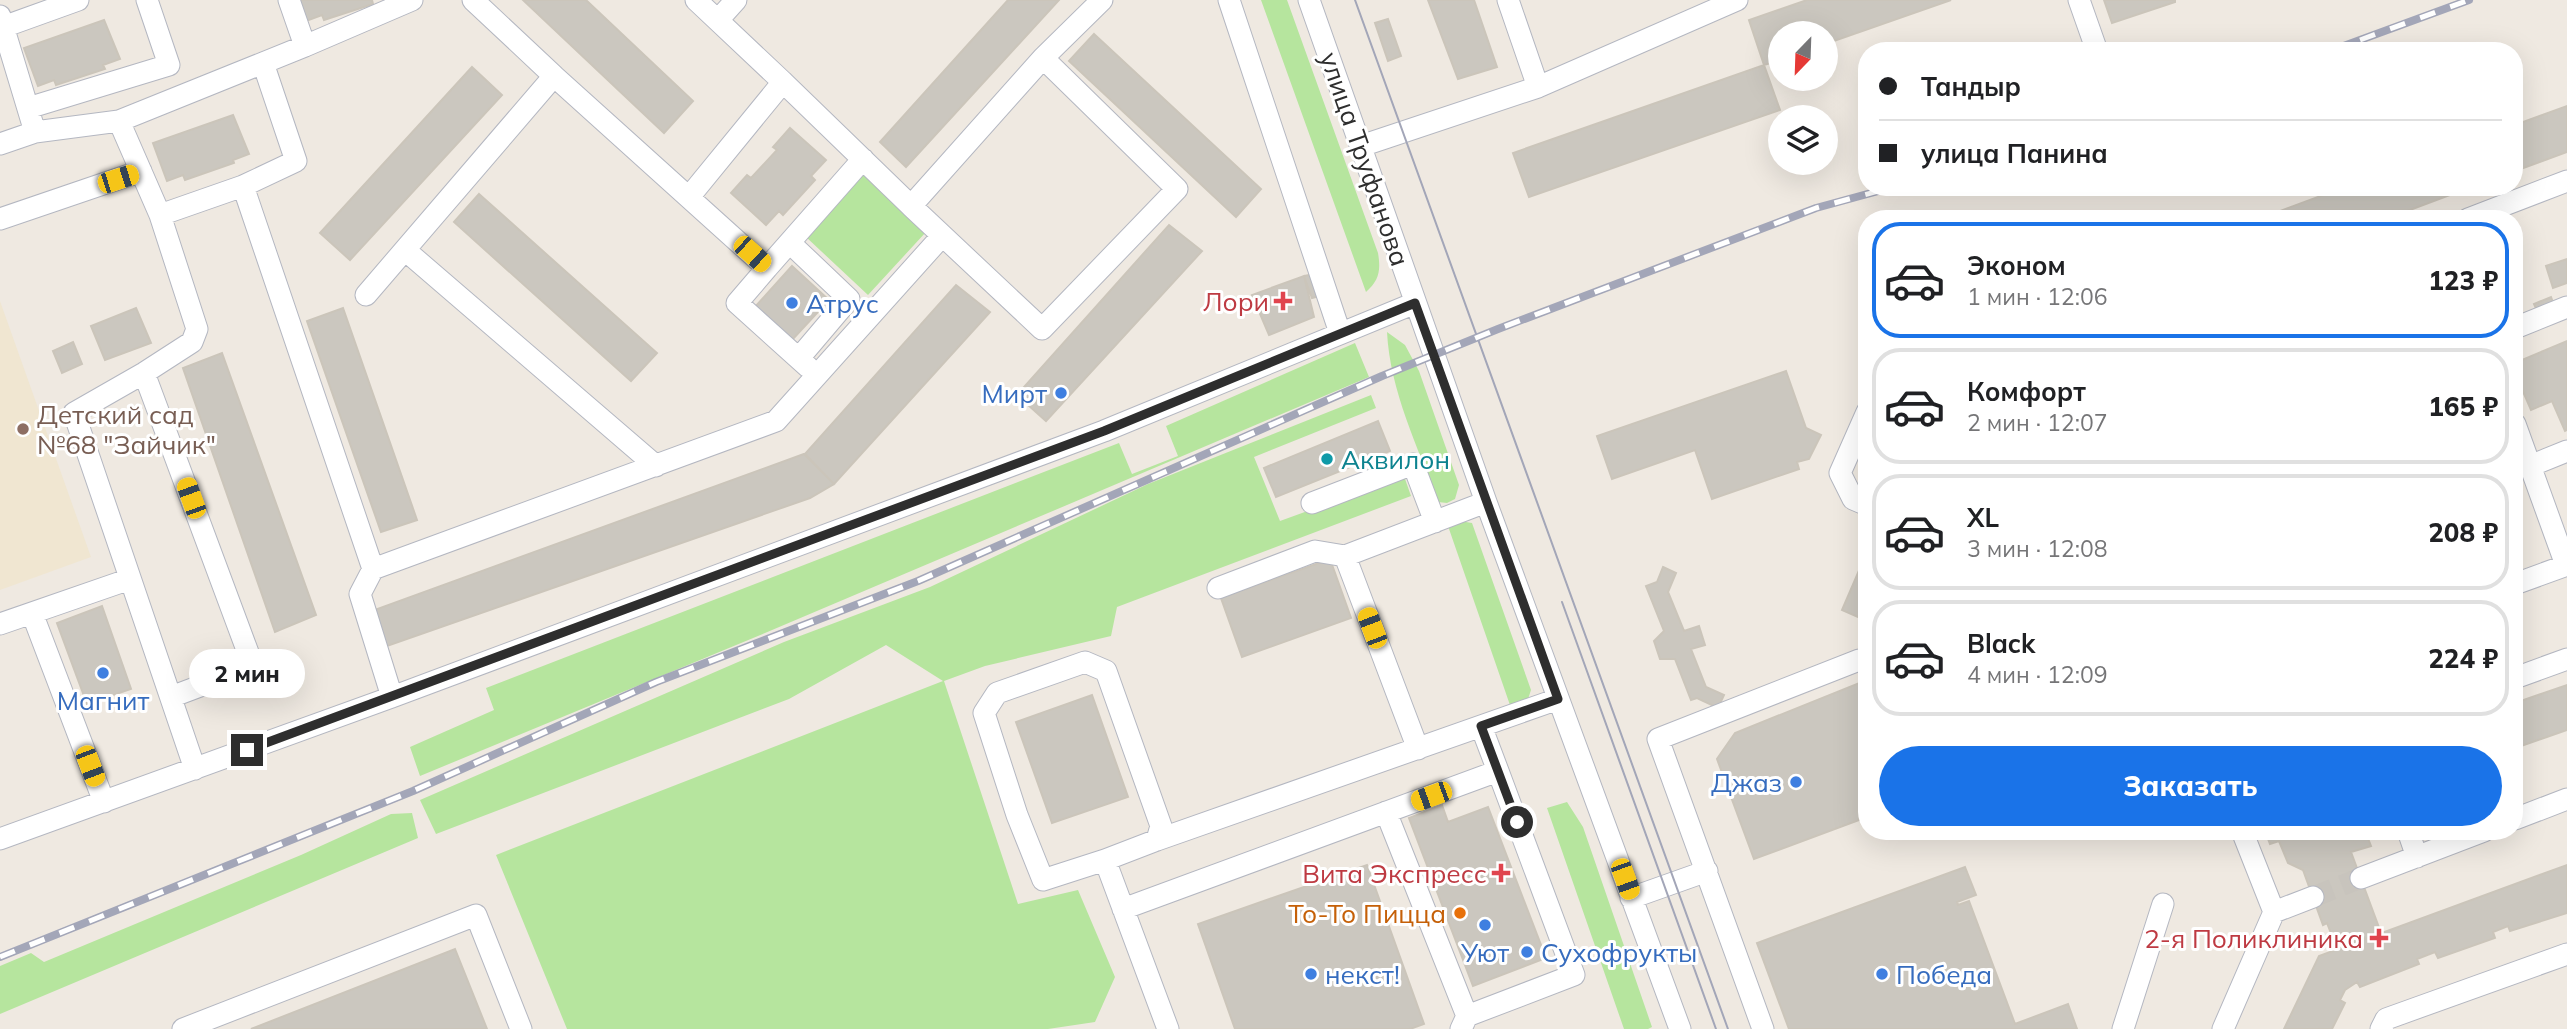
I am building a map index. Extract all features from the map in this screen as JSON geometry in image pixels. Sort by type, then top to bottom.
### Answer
[{"type":"street","points":[[35,132],[2,22],[78,0]]},
{"type":"street","points":[[28,108],[169,65],[147,0]]},
{"type":"street","points":[[289,0],[305,46]]},
{"type":"street","points":[[0,144],[35,132],[119,121],[412,0]]},
{"type":"street","points":[[473,0],[767,268]]},
{"type":"street","points":[[696,0],[1042,329],[1177,189],[1043,58]]},
{"type":"street","points":[[718,20],[736,0]]},
{"type":"street","points":[[911,206],[1043,58],[1102,0]]},
{"type":"street","points":[[1230,0],[1340,333]]},
{"type":"street","name":"улица Труфанова","points":[[1309,0],[1486,502],[1680,1029]]},
{"type":"street","points":[[1508,0],[1538,87]]},
{"type":"street","points":[[2079,0],[2094,42]]},
{"type":"street","points":[[1360,146],[1538,87],[1727,1]]},
{"type":"street","points":[[160,215],[243,186],[296,161],[263,63]]},
{"type":"street","points":[[366,295],[554,76]]},
{"type":"street","points":[[689,197],[783,82]]},
{"type":"street","points":[[119,121],[160,215],[197,329],[192,342],[74,413],[195,769]]},
{"type":"street","points":[[817,375],[737,303],[863,159]]},
{"type":"street","points":[[0,219],[141,171]]},
{"type":"street","points":[[243,186],[373,569]]},
{"type":"street","points":[[2495,210],[2565,187]]},
{"type":"street","points":[[392,697],[360,594],[373,569],[776,421],[942,236]]},
{"type":"street","points":[[790,243],[849,299],[799,358]]},
{"type":"street","points":[[405,250],[656,466]]},
{"type":"street","points":[[2,834],[104,802],[392,697],[1104,431],[1415,303]]},
{"type":"street","points":[[2523,325],[2567,307]]},
{"type":"street","points":[[144,373],[253,666],[171,697]]},
{"type":"street","points":[[1858,432],[1840,472],[1853,499],[1858,501]]},
{"type":"street","points":[[2523,446],[2566,565],[2523,581]]},
{"type":"street","points":[[2530,466],[2567,451]]},
{"type":"street","points":[[1312,503],[1413,464],[1435,522]]},
{"type":"street","points":[[1218,588],[1315,551],[1345,556],[1486,502]]},
{"type":"street","points":[[1345,556],[1418,749]]},
{"type":"street","points":[[0,624],[130,579]]},
{"type":"street","points":[[32,613],[104,802]]},
{"type":"street","points":[[2523,675],[2567,659]]},
{"type":"street","points":[[1763,1029],[1658,739],[1858,660]]},
{"type":"street","points":[[1157,840],[1161,826],[1106,671],[1085,662],[997,693],[984,713],[1017,815],[1043,880],[1105,860],[1558,699]]},
{"type":"street","points":[[1386,812],[1464,1023],[1574,975],[1481,726]]},
{"type":"street","points":[[1123,909],[1498,771]]},
{"type":"street","points":[[2523,817],[2567,799]]},
{"type":"street","points":[[2230,1027],[2274,912],[2246,840]]},
{"type":"street","points":[[2411,840],[2417,857]]},
{"type":"street","points":[[2361,878],[2461,840]]},
{"type":"street","points":[[1105,860],[1168,1029]]},
{"type":"street","points":[[1632,898],[1707,871]]},
{"type":"street","points":[[2274,912],[2313,897]]},
{"type":"street","points":[[2123,1029],[2163,904]]},
{"type":"street","points":[[183,1029],[477,915],[521,1029]]},
{"type":"street","points":[[2381,1029],[2385,1019],[2567,954]]},
{"type":"shaded area","name":"Детский сад №68 \"Зайчик\"","points":[[0,301],[91,557],[0,590]]},
{"type":"green space","points":[[1261,0],[1287,0],[1378,253],[1378,275],[1366,292]]},
{"type":"green space","points":[[865,171],[926,232],[868,295],[806,237]]},
{"type":"green space","points":[[1387,332],[1405,345],[1419,371],[1459,485],[1455,499],[1447,503],[1438,502],[1406,418],[1393,376]]},
{"type":"green space","points":[[1355,343],[1369,377],[420,776],[410,747],[494,710],[486,688],[1119,443],[1132,474],[1178,456],[1166,426]]},
{"type":"green space","points":[[1371,395],[1376,408],[1254,457],[1280,521],[1404,476],[1411,496],[1117,607],[1111,636],[985,666],[944,681],[1018,904],[1078,890],[1115,977],[1095,1022],[1048,1029],[567,1029],[496,855],[943,681],[886,645],[789,699],[436,834],[420,800],[784,642],[930,587],[1148,484]]},
{"type":"green space","points":[[1460,521],[1472,523],[1531,690],[1527,702],[1511,708],[1448,526]]},
{"type":"green space","points":[[1567,802],[1583,827],[1652,1027],[1648,1029],[1624,1029],[1547,808]]},
{"type":"green space","points":[[412,813],[418,838],[0,1014],[0,966],[31,953],[44,962],[301,855],[391,814]]},
{"type":"building","points":[[298,0],[372,0],[373,4],[324,20],[322,15],[306,21]]},
{"type":"building","points":[[523,0],[586,0],[693,101],[664,133]]},
{"type":"building","points":[[1008,0],[1059,0],[906,167],[880,142]]},
{"type":"building","points":[[1428,0],[1474,0],[1497,67],[1458,79]]},
{"type":"building","points":[[1807,0],[1951,0],[1838,39],[1838,21],[1768,21],[1768,64],[1764,65],[1749,20]]},
{"type":"building","points":[[2104,0],[2175,0],[2175,2],[2112,23]]},
{"type":"building","points":[[1388,19],[1401,56],[1388,61],[1375,23]]},
{"type":"building","points":[[104,20],[120,59],[103,65],[105,69],[56,85],[54,80],[38,86],[24,48]]},
{"type":"building","points":[[1094,34],[1261,189],[1236,217],[1069,61]]},
{"type":"building","points":[[1764,65],[1768,76],[1768,91],[1773,91],[1778,105],[1768,105],[1768,114],[1529,197],[1513,153]]},
{"type":"building","points":[[472,67],[502,95],[350,260],[320,233]]},
{"type":"building","points":[[2567,106],[2567,152],[2523,168],[2523,122]]},
{"type":"building","points":[[233,115],[249,154],[233,160],[234,163],[185,180],[183,175],[167,181],[153,143]]},
{"type":"building","points":[[790,128],[826,160],[811,176],[815,180],[783,215],[779,211],[766,225],[731,193],[747,175],[751,178],[777,150],[773,147]]},
{"type":"building","points":[[479,194],[657,353],[631,381],[454,222]]},
{"type":"building","points":[[2321,196],[2447,196],[2410,210],[2283,210]]},
{"type":"building","points":[[1169,225],[1202,251],[1046,421],[1017,395]]},
{"type":"building","points":[[2567,259],[2567,283],[2553,288],[2546,266]]},
{"type":"building","name":"Атрус","points":[[792,266],[829,300],[791,341],[755,307]]},
{"type":"building","points":[[1320,273],[1327,294],[1312,298],[1304,276]]},
{"type":"building","points":[[1304,276],[1314,317],[1269,335],[1252,295]]},
{"type":"building","points":[[956,285],[990,312],[834,484],[805,454]]},
{"type":"building","points":[[2551,297],[2555,308],[2539,315],[2534,304]]},
{"type":"building","points":[[136,308],[151,343],[105,360],[91,326]]},
{"type":"building","points":[[343,308],[417,520],[381,532],[307,321]]},
{"type":"building","points":[[2567,341],[2567,430],[2565,431],[2552,401],[2531,410],[2523,392],[2523,360]]},
{"type":"building","points":[[73,342],[82,364],[62,373],[53,351]]},
{"type":"building","points":[[222,353],[316,615],[275,632],[183,368]]},
{"type":"building","points":[[1786,371],[1806,428],[1821,435],[1809,459],[1797,462],[1799,469],[1712,499],[1695,450],[1612,479],[1597,436]]},
{"type":"building","name":"Аквилон","points":[[1378,421],[1390,451],[1276,497],[1264,468]]},
{"type":"building","points":[[804,454],[834,484],[810,498],[384,647],[369,612]]},
{"type":"building","points":[[1330,559],[1351,618],[1242,657],[1221,598]]},
{"type":"building","points":[[1663,567],[1676,573],[1668,592],[1684,631],[1699,626],[1705,645],[1691,649],[1706,687],[1724,695],[1718,708],[1697,698],[1691,700],[1675,659],[1660,659],[1654,641],[1664,631],[1646,586],[1657,582]]},
{"type":"building","points":[[1858,573],[1858,617],[1842,610]]},
{"type":"building","points":[[102,606],[131,689],[87,704],[57,623]]},
{"type":"building","name":"Джаз","points":[[1858,684],[1858,820],[1754,859],[1717,759],[1735,733]]},
{"type":"building","points":[[2567,685],[2567,730],[2523,745],[2523,700]]},
{"type":"building","points":[[1092,695],[1128,797],[1052,823],[1016,722]]},
{"type":"building","points":[[1442,805],[1448,822],[1488,807],[1546,958],[1473,986],[1409,818]]},
{"type":"building","points":[[2268,840],[2369,840],[2371,846],[2351,852],[2381,933],[2337,949],[2327,923],[2323,925],[2303,870],[2288,863],[2279,841],[2270,844]]},
{"type":"building","name":"некст!","points":[[1367,865],[1424,1024],[1410,1029],[1235,1029],[1198,924]]},
{"type":"building","points":[[2567,865],[2567,913],[2510,931],[2508,926],[2493,932],[2495,938],[2438,958],[2435,952],[2417,959],[2419,964],[2360,987],[2357,982],[2345,990],[2340,1000],[2345,1003],[2332,1029],[2284,1029],[2319,956]]},
{"type":"building","name":"Победа","points":[[1965,867],[1976,895],[1957,902],[1958,905],[1969,901],[2015,1024],[2068,1004],[2077,1029],[1789,1029],[1757,943]]},
{"type":"building","points":[[455,949],[487,1029],[251,1029]]},
{"type":"tunnel","points":[[2313,897],[2361,878]]},
{"type":"tram line","points":[[1355,0],[1728,1029]]},
{"type":"tram line","points":[[1562,602],[1716,1029]]},
{"type":"railway","points":[[2355,42],[2469,0]]},
{"type":"railway","points":[[0,957],[413,791],[656,682],[918,581],[1382,376],[1816,208],[1860,196]]},
{"type":"place","name":"Лори","points":[[1283,301]]},
{"type":"place","name":"Атрус","points":[[792,303]]},
{"type":"place","name":"Мирт","points":[[1061,393]]},
{"type":"place","name":"Детский сад №68 \"Зайчик\"","points":[[23,429]]},
{"type":"place","name":"Аквилон","points":[[1327,459]]},
{"type":"place","name":"Магнит","points":[[103,673]]},
{"type":"place","name":"Джаз","points":[[1796,782]]},
{"type":"place","name":"Вита Экспресс","points":[[1501,873]]},
{"type":"place","name":"То-То Пицца","points":[[1460,913]]},
{"type":"place","name":"Уют","points":[[1485,925]]},
{"type":"place","name":"2-я Поликлиника","points":[[2379,938]]},
{"type":"place","name":"Сухофрукты","points":[[1527,952]]},
{"type":"place","name":"некст!","points":[[1311,974]]},
{"type":"place","name":"Победа","points":[[1882,974]]},
{"type":"route","points":[[247,750],[1104,431],[1415,303],[1558,699],[1481,726],[1517,822]]}]
